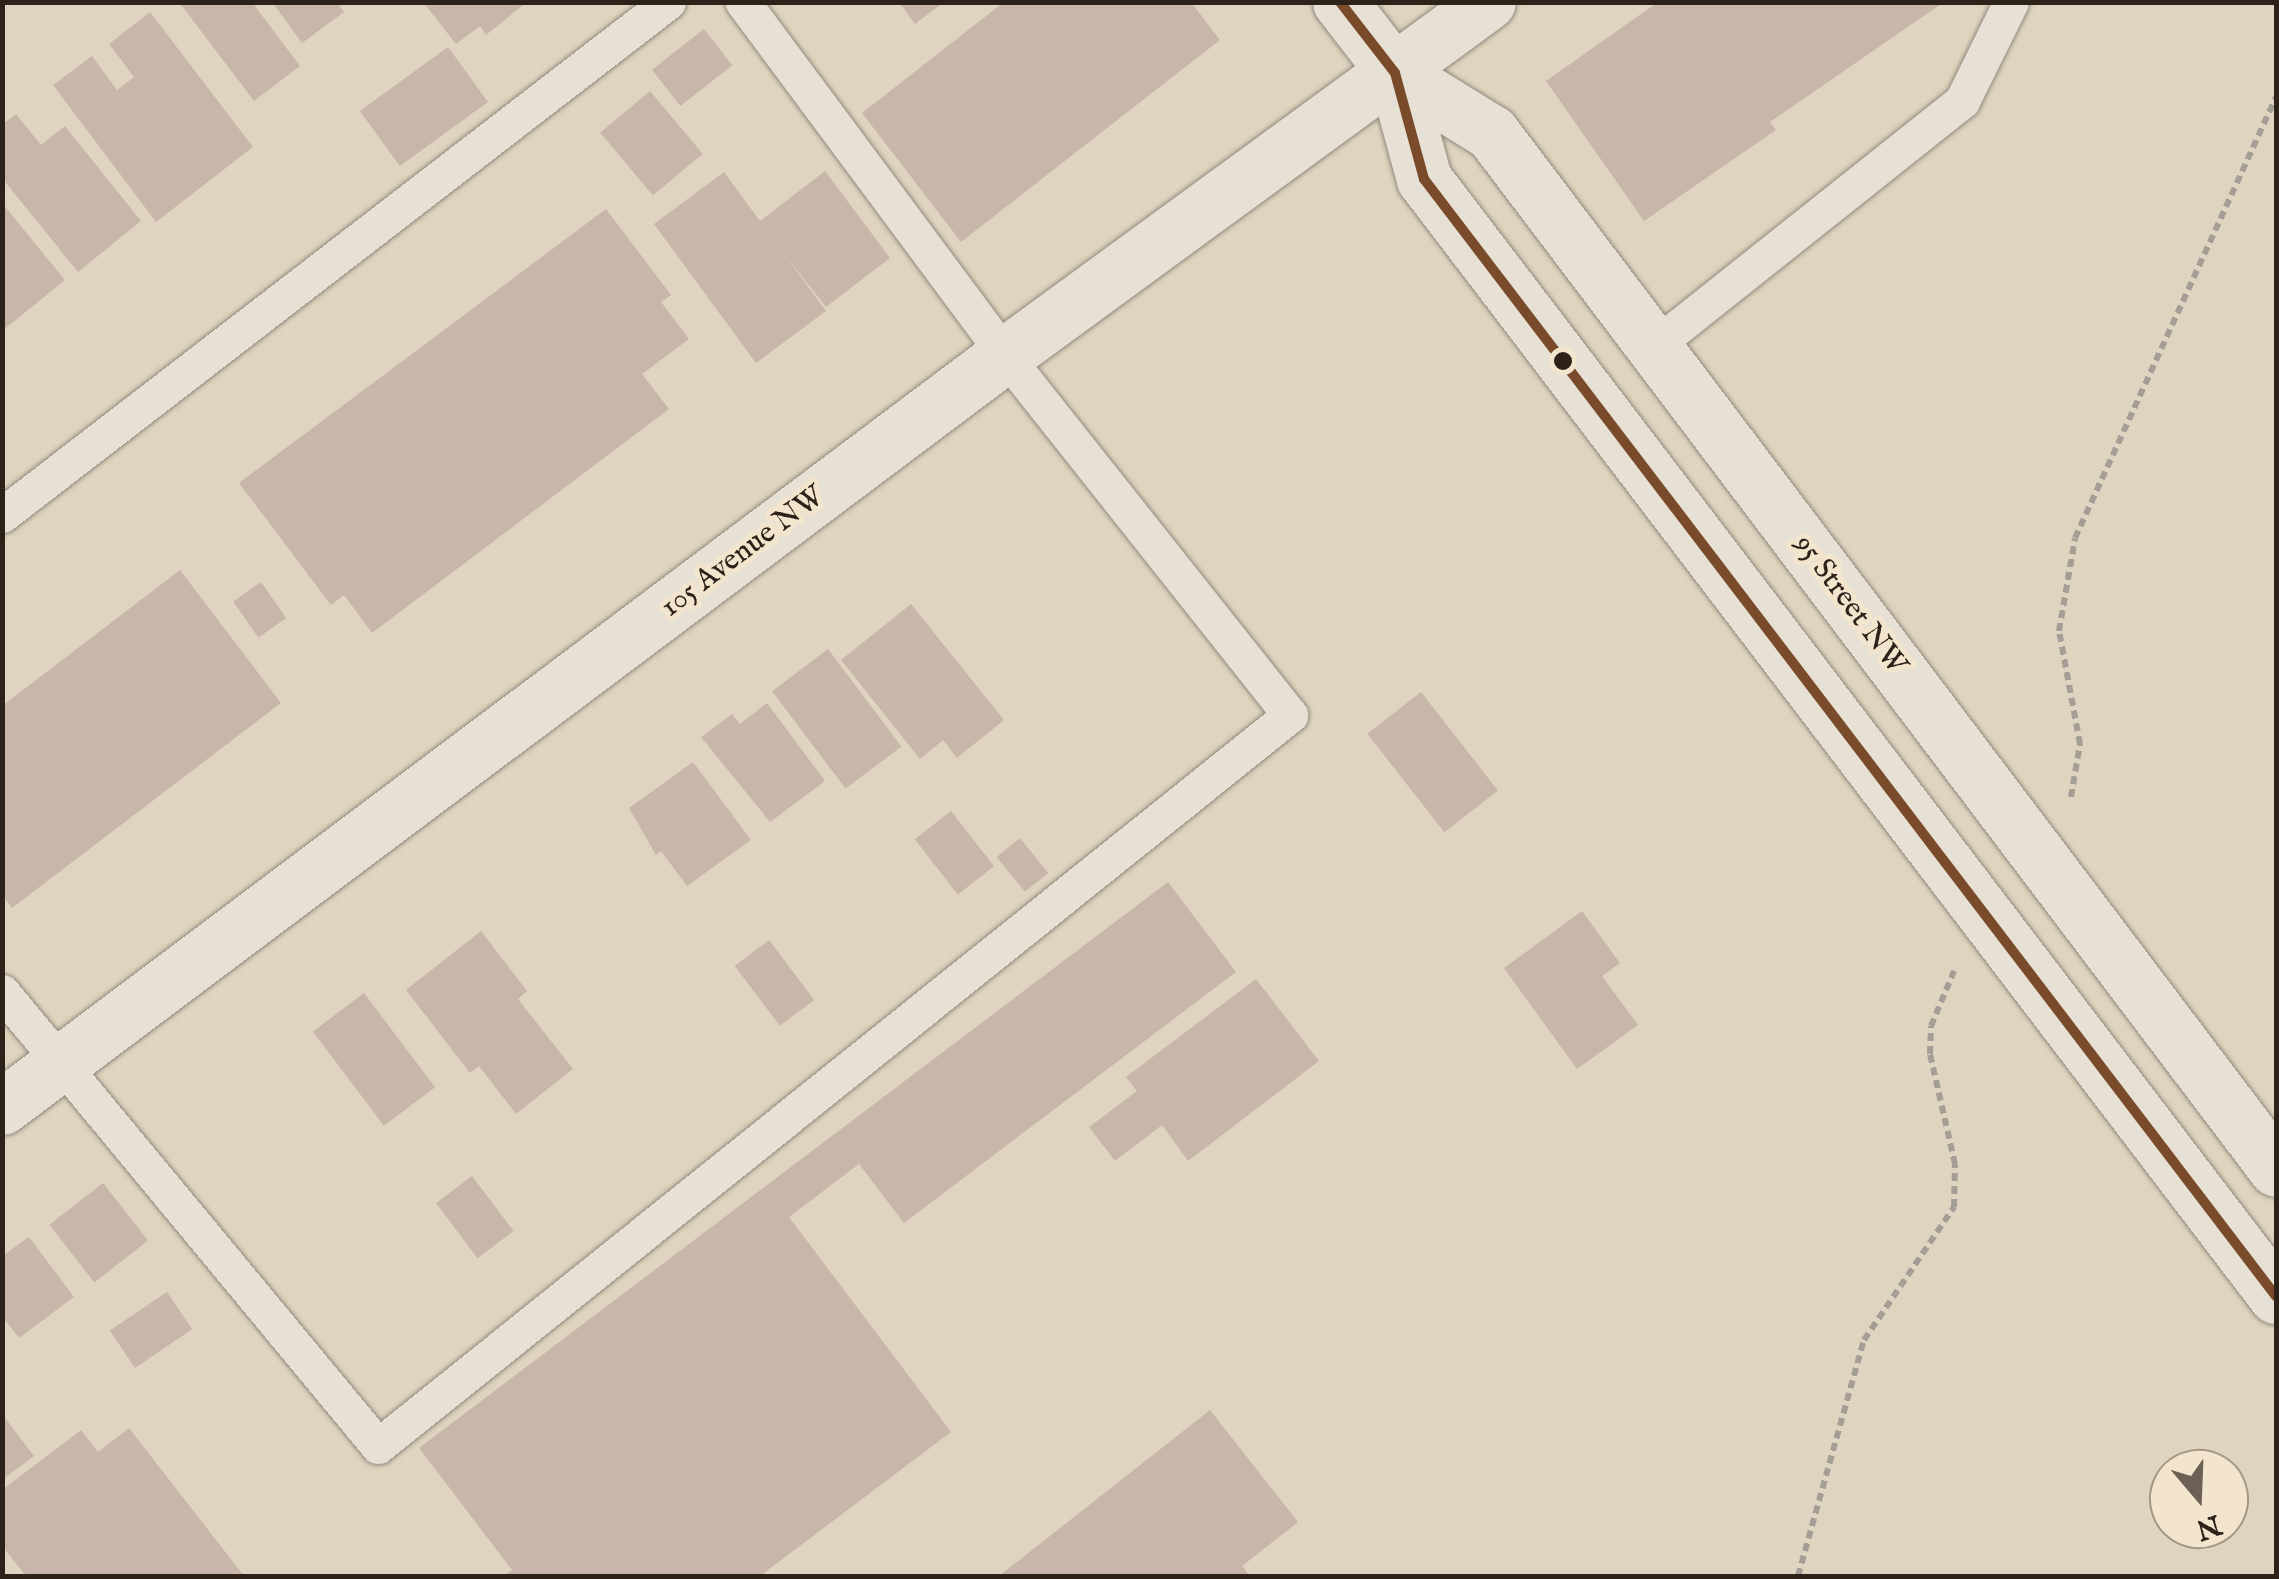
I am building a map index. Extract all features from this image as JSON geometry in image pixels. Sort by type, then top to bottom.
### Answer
[{"type":"street","name":"95 Street NW","points":[[1340,2],[1395,73],[1492,133],[2276,1169]]},
{"type":"street","name":"105 Avenue NW","points":[[2,1107],[1006,354],[1488,2]]},
{"type":"street","name":"95 Street NW","points":[[1395,73],[1424,180],[2276,1296]]},
{"type":"lane","points":[[2,515],[668,2]]},
{"type":"lane","points":[[2,992],[378,1446],[1290,715],[1006,354],[743,2]]},
{"type":"lane","points":[[1654,346],[1962,100],[2011,2]]},
{"type":"building","points":[[179,2],[252,2],[300,66],[254,101]]},
{"type":"building","points":[[272,2],[337,2],[344,12],[302,43]]},
{"type":"building","points":[[423,2],[527,2],[486,35],[480,26],[456,44]]},
{"type":"building","points":[[899,2],[944,2],[915,24]]},
{"type":"building","points":[[1004,2],[1191,2],[1220,40],[961,242],[862,113]]},
{"type":"building","points":[[1658,2],[1944,2],[1770,122],[1776,130],[1644,221],[1546,81]]},
{"type":"building","points":[[150,12],[253,147],[156,222],[53,85],[92,56],[117,90],[134,77],[109,44]]},
{"type":"building","points":[[704,29],[732,65],[680,106],[652,70]]},
{"type":"building","points":[[448,47],[488,102],[400,166],[360,111]]},
{"type":"building","points":[[650,91],[703,154],[653,196],[600,133]]},
{"type":"building","points":[[16,114],[41,145],[65,126],[141,221],[78,272],[2,178],[2,125]]},
{"type":"building","points":[[825,171],[890,258],[826,307],[785,255],[826,311],[756,363],[654,224],[724,172],[760,221]]},
{"type":"building","points":[[2,203],[65,280],[2,331]]},
{"type":"building","points":[[606,209],[671,295],[661,302],[689,339],[642,374],[669,409],[372,633],[344,595],[331,605],[239,483]]},
{"type":"building","points":[[180,570],[281,703],[12,908],[2,895],[2,706]]},
{"type":"building","points":[[261,582],[286,618],[258,638],[233,602]]},
{"type":"building","points":[[911,604],[1004,720],[957,758],[943,740],[920,759],[841,660]]},
{"type":"building","points":[[828,649],[901,746],[846,789],[772,691]]},
{"type":"building","points":[[1421,692],[1498,791],[1444,832],[1367,734]]},
{"type":"building","points":[[767,703],[825,781],[770,822],[701,737],[732,714],[740,724]]},
{"type":"building","points":[[693,762],[751,840],[687,886],[661,851],[656,855],[629,808]]},
{"type":"building","points":[[951,811],[994,866],[958,894],[915,839]]},
{"type":"building","points":[[1020,838],[1048,873],[1025,892],[997,857]]},
{"type":"building","points":[[1168,882],[1236,972],[904,1223],[859,1164],[789,1217],[951,1432],[760,1576],[503,1576],[512,1570],[419,1448]]},
{"type":"building","points":[[1582,911],[1620,963],[1602,976],[1638,1025],[1577,1069],[1504,968]]},
{"type":"building","points":[[481,931],[527,991],[518,999],[573,1069],[516,1114],[479,1066],[470,1073],[406,990]]},
{"type":"building","points":[[769,940],[814,1000],[780,1026],[735,966]]},
{"type":"building","points":[[1256,979],[1319,1061],[1188,1161],[1162,1125],[1115,1161],[1089,1127],[1137,1091],[1126,1077]]},
{"type":"building","points":[[364,993],[435,1087],[384,1126],[313,1032]]},
{"type":"building","points":[[472,1176],[514,1231],[478,1258],[436,1203]]},
{"type":"building","points":[[103,1183],[148,1241],[94,1282],[49,1225]]},
{"type":"building","points":[[29,1237],[74,1297],[19,1338],[2,1316],[2,1256]]},
{"type":"building","points":[[167,1292],[192,1329],[135,1368],[110,1331]]},
{"type":"building","points":[[1210,1410],[1298,1522],[1242,1566],[1250,1576],[999,1576]]},
{"type":"building","points":[[2,1414],[34,1456],[2,1480]]},
{"type":"building","points":[[129,1428],[244,1576],[26,1576],[2,1546],[2,1490],[81,1430],[98,1452]]},
{"type":"transit line","points":[[1340,2],[1395,73],[1424,179],[2276,1296]]}]
